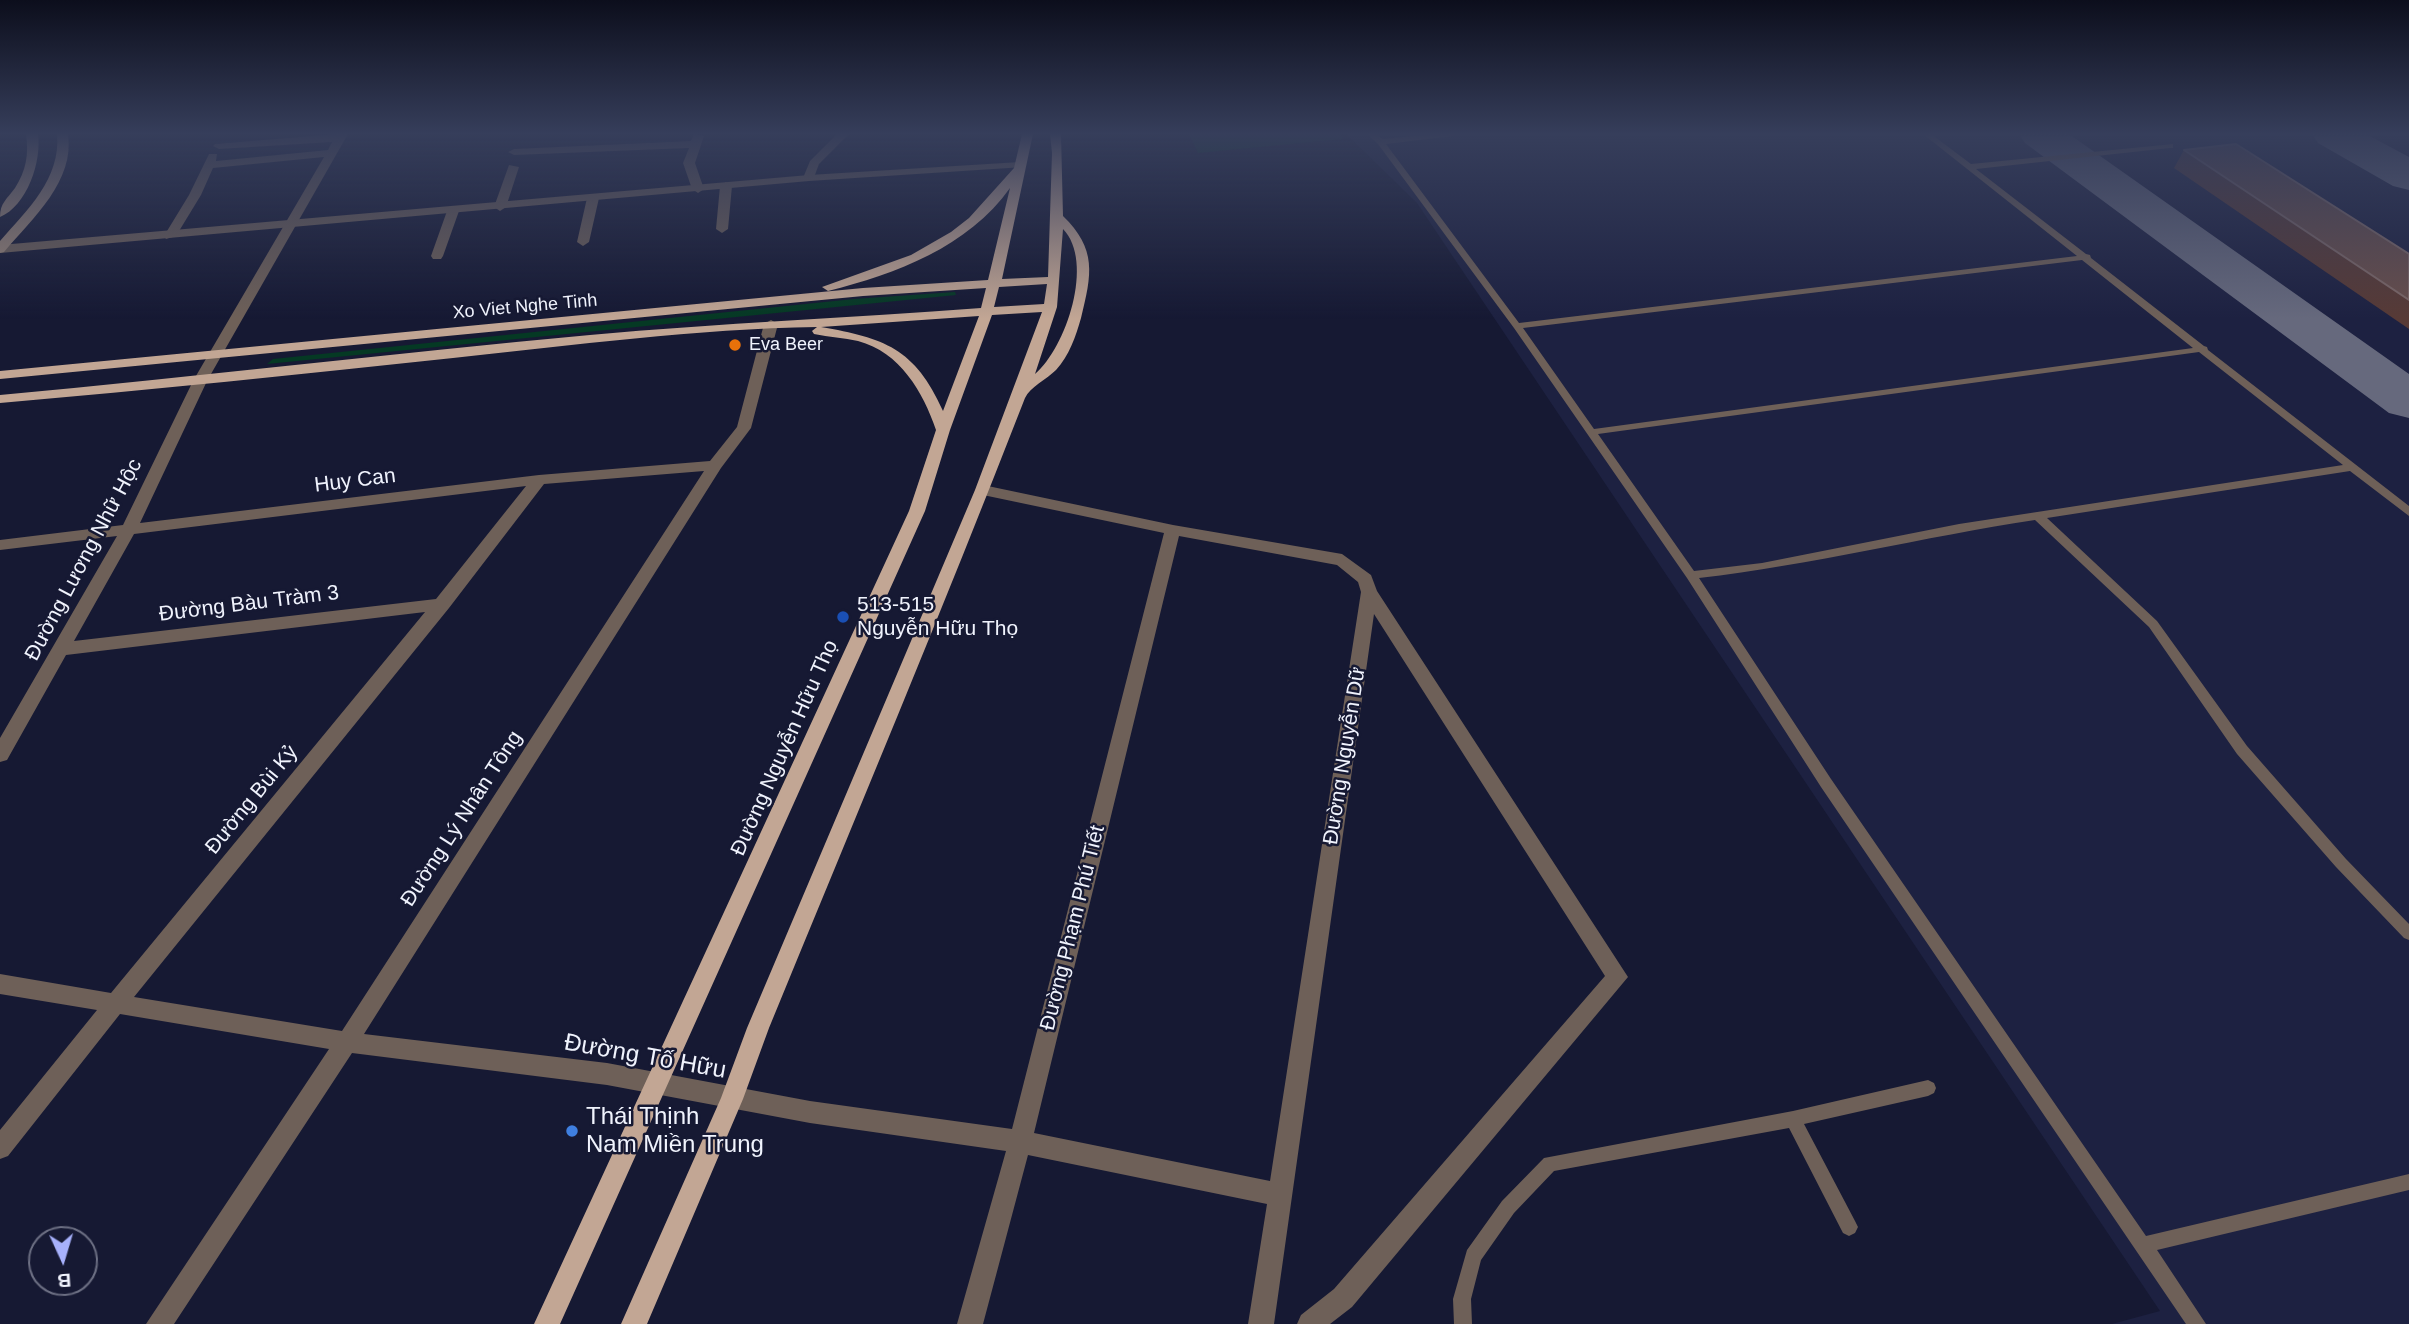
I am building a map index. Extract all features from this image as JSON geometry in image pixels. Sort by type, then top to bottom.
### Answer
[{"type":"main road","points":[[0,213],[15,196]]},
{"type":"main road","points":[[0,249],[44,196]]},
{"type":"main road","points":[[778,301],[879,272],[918,255],[972,222],[997,196]]},
{"type":"main road","name":"Đường Nguyễn Hữu Thọ","points":[[547,1324],[917,512],[943,430],[987,311],[1013,196]]},
{"type":"main road","points":[[634,1324],[732,1099],[764,1015],[983,490],[1021,392],[1050,307],[1054,280],[1057,196]]},
{"type":"main road","points":[[1021,392],[1057,360],[1073,324],[1080,297],[1080,243],[1058,218]]},
{"type":"main road","name":"Xo Viet Nghe Tinh","points":[[0,375],[778,301],[1054,280]]},
{"type":"main road","name":"Xo Viet Nghe Tinh","points":[[0,399],[200,381],[589,339],[771,324],[840,323],[1050,307]]},
{"type":"main road","points":[[771,324],[866,340],[886,348],[918,378],[930,396],[943,430]]},
{"type":"street","points":[[170,236],[195,196]]},
{"type":"street","name":"Đường Lương Nhữ Hộc","points":[[0,755],[129,529],[200,381],[308,196]]},
{"type":"street","points":[[500,207],[504,196]]},
{"type":"street","points":[[0,249],[616,196]]},
{"type":"street","points":[[722,229],[725,196]]},
{"type":"street","points":[[583,242],[593,198]]},
{"type":"street","points":[[437,256],[453,211]]},
{"type":"street","name":"Đường Lý Nhân Tông","points":[[159,1324],[347,1042],[715,465],[744,428],[771,324]]},
{"type":"street","name":"Huy Can","points":[[0,545],[540,480],[715,465]]},
{"type":"street","name":"Đường Bùi Kỷ","points":[[0,1148],[116,1002],[443,604],[540,480]]},
{"type":"street","points":[[983,490],[1173,530],[1342,560],[1365,579],[1369,592],[1617,977],[1343,1298],[1310,1324]]},
{"type":"street","name":"Đường Phạm Phú Tiết","points":[[970,1324],[1020,1142],[1173,530]]},
{"type":"street","name":"Đường Nguyễn Dữ","points":[[1261,1324],[1369,592]]},
{"type":"street","name":"Đường Bàu Tràm 3","points":[[61,649],[443,604]]},
{"type":"street","name":"Đường Tố Hữu","points":[[0,984],[347,1042],[658,1082],[732,1099],[1020,1142],[1279,1195]]},
{"type":"lane","points":[[1419,196],[1517,326],[1691,575],[1826,783],[2197,1324]]},
{"type":"lane","points":[[2007,196],[2409,512]]},
{"type":"lane","points":[[1517,326],[2087,257]]},
{"type":"lane","points":[[1592,432],[2204,349]]},
{"type":"lane","points":[[1691,575],[1762,568],[1959,528],[2353,467]]},
{"type":"lane","points":[[2038,516],[2153,624],[2242,750],[2409,934]]},
{"type":"lane","points":[[1463,1324],[1462,1299],[1473,1256],[1508,1207],[1550,1164],[1793,1119],[1928,1088]]},
{"type":"lane","points":[[1793,1119],[1849,1227]]},
{"type":"lane","points":[[2143,1245],[2409,1182]]},
{"type":"shaded area","points":[[1410,196],[2409,196],[2409,1324],[2112,1324],[2160,1311],[1417,203]]},
{"type":"green space","points":[[955,292],[956,295],[267,364],[273,359],[854,299]]},
{"type":"building","points":[[2253,196],[2317,196],[2409,254],[2409,300]]},
{"type":"taxiway","points":[[2126,196],[2409,401]]},
{"type":"place","name":"Eva Beer","points":[[735,345]]},
{"type":"place","name":"513-515 Nguyễn Hữu Thọ","points":[[843,617]]},
{"type":"place","name":"Thái Thịnh Nam Miền Trung","points":[[572,1131]]}]
